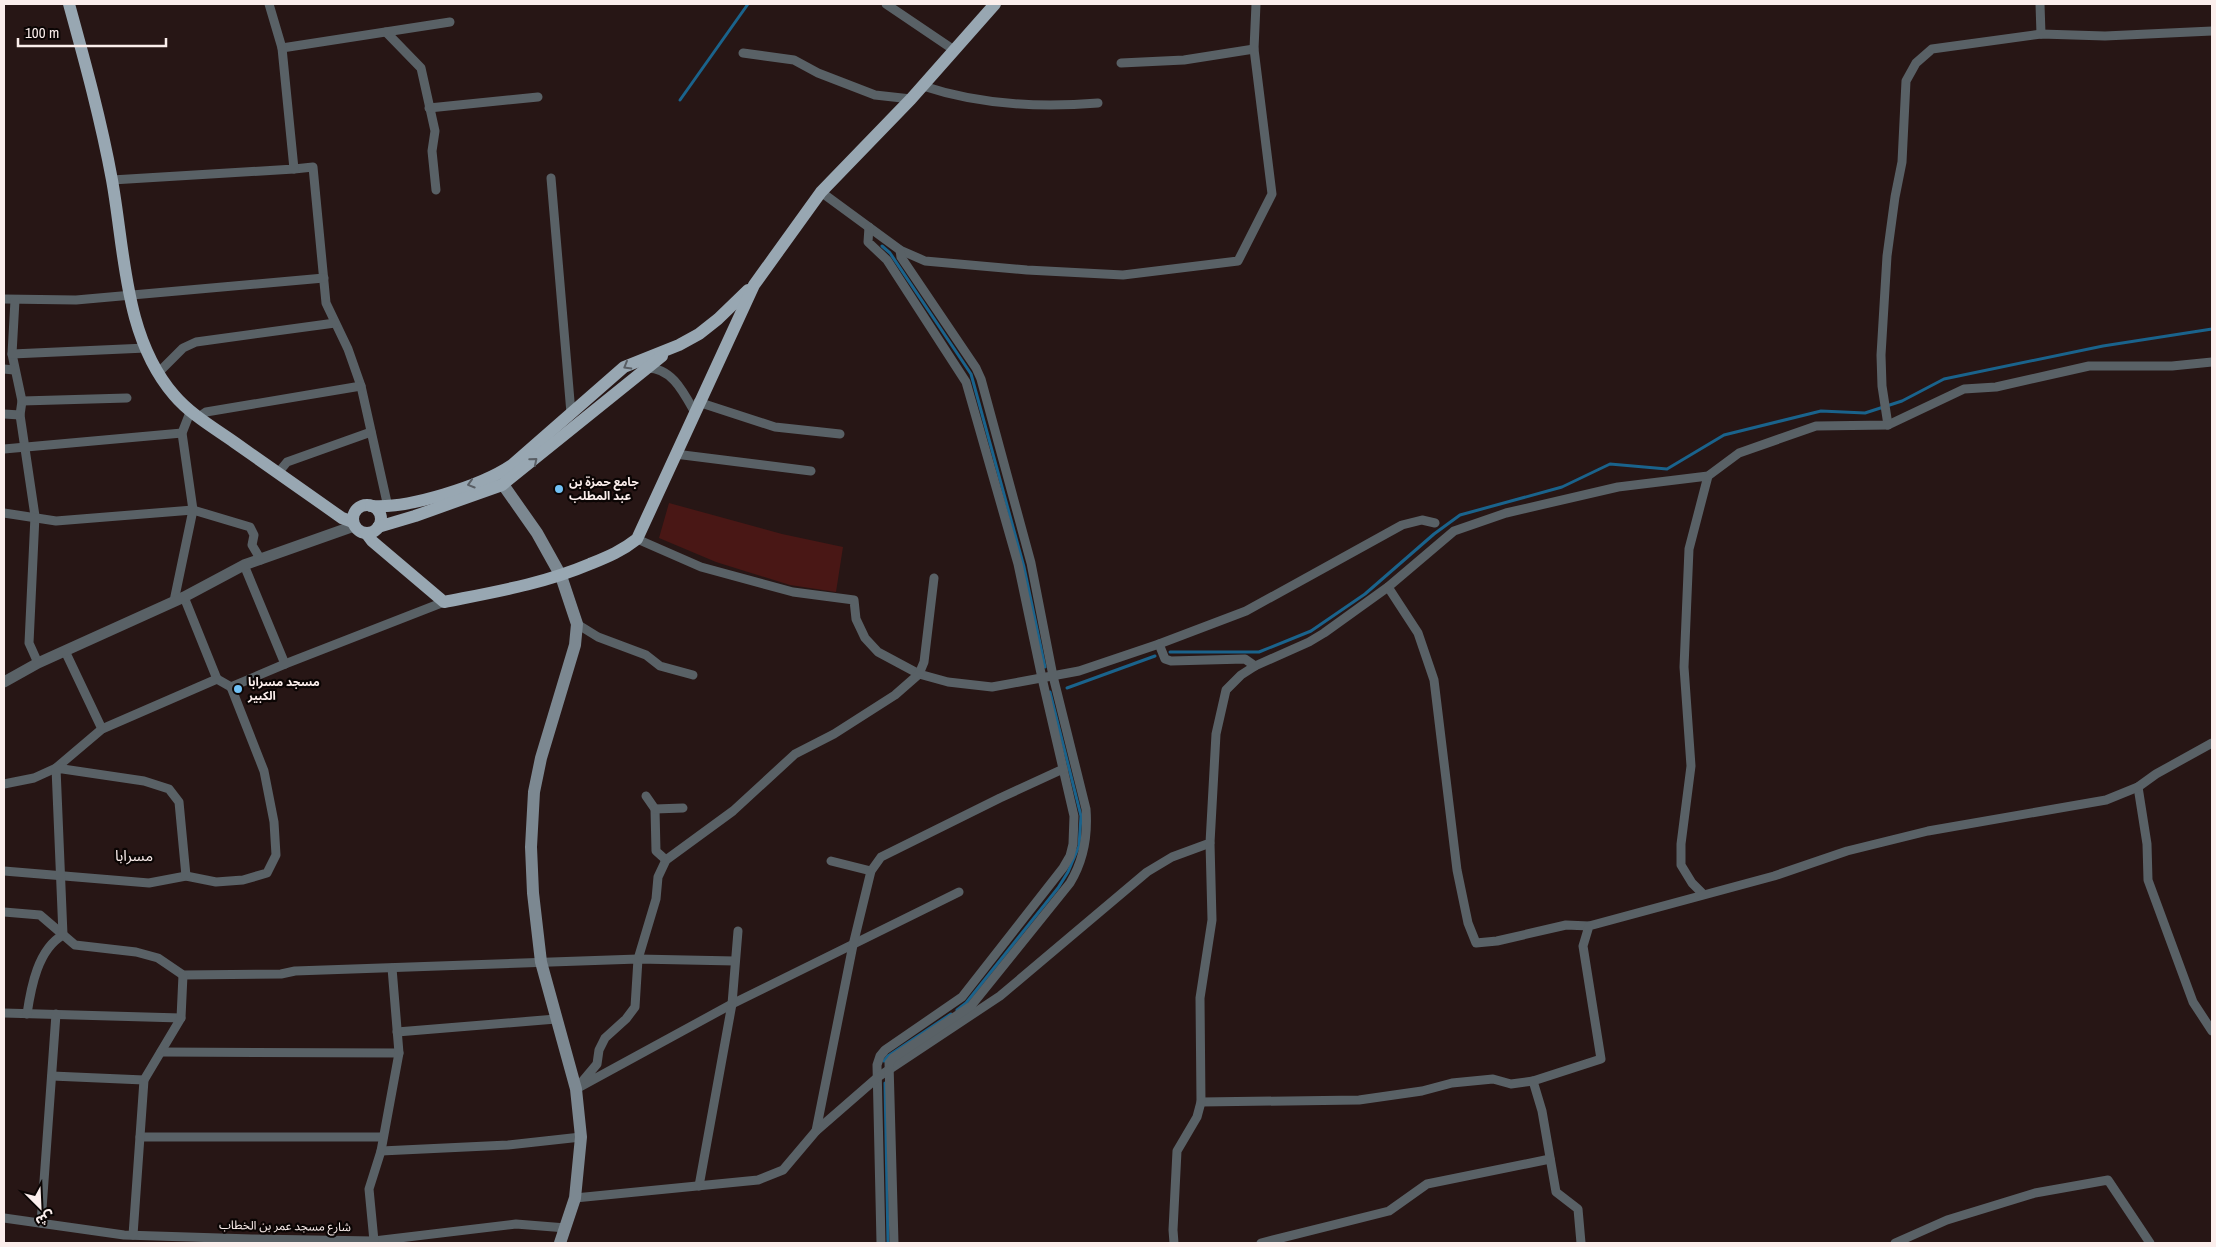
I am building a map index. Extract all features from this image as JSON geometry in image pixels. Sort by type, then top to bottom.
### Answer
[{"type":"main road","points":[[69,4],[94,91],[112,180],[130,296],[146,348],[158,372],[174,396],[195,414],[366,533],[372,541],[444,602],[538,583],[561,576],[623,550],[637,538],[674,454],[754,285],[821,192],[911,99],[995,4]]},
{"type":"main road","points":[[354,524],[358,509],[362,506],[388,508],[499,480],[512,465],[624,366],[672,348],[698,334],[718,319],[754,285]]},
{"type":"main road","points":[[366,533],[499,480],[672,348]]},
{"type":"main road","points":[[499,480],[537,533],[561,576],[576,624],[575,645],[543,750],[534,792],[531,846],[533,893],[540,962],[576,1089],[581,1137],[575,1198],[560,1243]]},
{"type":"main road","points":[[371,506],[380,515],[378,527]]},
{"type":"street","points":[[269,4],[282,48],[294,169]]},
{"type":"street","points":[[886,4],[954,50]]},
{"type":"street","points":[[821,192],[900,250],[925,261],[1027,270],[1123,275],[1238,261],[1272,194],[1254,49],[1256,4]]},
{"type":"street","points":[[2040,4],[2041,34]]},
{"type":"street","points":[[282,48],[450,22]]},
{"type":"street","points":[[1888,425],[1882,386],[1880,355],[1887,256],[1902,162],[1906,81],[1916,63],[1932,49],[2041,34],[2106,36],[2212,31]]},
{"type":"street","points":[[386,32],[421,68],[434,131],[432,151],[436,190]]},
{"type":"street","points":[[1121,63],[1184,60],[1254,49]]},
{"type":"street","points":[[743,53],[794,60],[875,95],[911,99]]},
{"type":"street","points":[[923,86],[954,96],[1001,104],[1055,106],[1098,102]]},
{"type":"street","points":[[430,108],[538,97]]},
{"type":"street","points":[[112,180],[313,167],[326,303],[348,349],[361,386],[388,508]]},
{"type":"street","points":[[551,178],[570,413]]},
{"type":"street","points":[[869,227],[868,242],[887,260],[966,382],[1018,564],[1074,816],[1073,844],[1064,868],[962,997],[885,1050],[880,1056],[877,1065],[880,1243]]},
{"type":"street","points":[[894,1243],[889,1063],[893,1058],[971,1006],[1070,883],[1076,872],[1087,836],[1086,809],[1053,676],[1031,563],[980,379],[976,368],[901,257],[900,250]]},
{"type":"street","points":[[4,300],[76,300],[324,278]]},
{"type":"street","points":[[15,300],[12,354],[22,401],[20,415],[34,516],[29,644],[38,663]]},
{"type":"street","points":[[158,372],[183,348],[196,342],[335,323]]},
{"type":"street","points":[[12,354],[146,348]]},
{"type":"street","points":[[1174,1243],[1177,1151],[1197,1117],[1201,1102],[1200,998],[1212,920],[1210,843],[1216,734],[1226,690],[1241,675],[1255,666],[1309,642],[1388,587],[1454,531],[1506,513],[1618,488],[1708,476],[1739,453],[1816,426],[1888,425],[1964,389],[1996,387],[2089,366],[2172,366],[2212,362]]},
{"type":"street","points":[[646,368],[656,368],[668,374],[696,407],[775,427],[840,434]]},
{"type":"street","points":[[4,369],[14,370]]},
{"type":"street","points":[[4,871],[149,883],[186,876],[216,882],[242,880],[267,873],[276,855],[274,822],[264,771],[231,688],[217,679],[179,599],[192,510],[182,433],[195,414],[361,386]]},
{"type":"street","points":[[22,401],[127,398]]},
{"type":"street","points":[[4,414],[20,415]]},
{"type":"street","points":[[278,473],[287,462],[371,432]]},
{"type":"street","points":[[4,450],[182,433]]},
{"type":"street","points":[[674,454],[811,470]]},
{"type":"street","points":[[1703,894],[1692,883],[1681,865],[1681,851],[1691,766],[1684,667],[1689,548],[1708,476]]},
{"type":"street","points":[[4,513],[34,516],[56,521],[192,510],[250,527],[254,535],[252,545],[261,560]]},
{"type":"street","points":[[637,538],[701,567],[793,592],[854,600],[856,619],[865,638],[878,652],[919,674],[948,682],[992,687],[1079,671],[1159,644],[1246,611],[1298,580],[1402,525],[1422,520],[1435,524]]},
{"type":"street","points":[[4,682],[38,663],[179,599],[244,565],[354,524]]},
{"type":"street","points":[[244,565],[285,664]]},
{"type":"street","points":[[576,1089],[597,1064],[599,1050],[606,1038],[626,1019],[635,1007],[638,959],[656,899],[658,877],[666,860],[733,811],[795,754],[834,734],[895,695],[919,674],[924,662],[934,578]]},
{"type":"street","points":[[1388,587],[1418,633],[1434,680],[1457,870],[1468,923],[1476,943],[1496,942],[1566,925],[1589,926],[1774,876],[1847,851],[1910,835],[2106,800],[2138,787],[2156,774],[2212,743]]},
{"type":"street","points":[[231,688],[285,664],[444,602]]},
{"type":"street","points":[[576,624],[598,636],[646,655],[660,666],[694,675]]},
{"type":"street","points":[[1159,644],[1164,658],[1171,661],[1245,659],[1255,666]]},
{"type":"street","points":[[65,651],[102,729]]},
{"type":"street","points":[[4,784],[34,778],[56,768],[102,729],[217,679]]},
{"type":"street","points":[[56,768],[144,781],[169,789],[179,802],[186,876]]},
{"type":"street","points":[[56,768],[63,935]]},
{"type":"street","points":[[816,1131],[853,945],[871,870],[881,857],[1063,769]]},
{"type":"street","points":[[2138,787],[2147,844],[2148,880],[2193,1002],[2212,1031]]},
{"type":"street","points":[[646,796],[655,809],[656,851],[666,860]]},
{"type":"street","points":[[655,809],[682,808]]},
{"type":"street","points":[[575,1198],[758,1180],[783,1170],[816,1131],[878,1077],[1000,996],[1147,872],[1172,857],[1210,843]]},
{"type":"street","points":[[831,861],[871,870]]},
{"type":"street","points":[[576,1089],[732,1004],[959,892]]},
{"type":"street","points":[[4,912],[40,915],[75,945],[136,952],[158,958],[183,975],[281,974],[295,970],[638,959],[735,961]]},
{"type":"street","points":[[1201,1102],[1359,1100],[1422,1091],[1452,1083],[1493,1079],[1511,1084],[1533,1081],[1601,1059],[1583,946],[1589,926]]},
{"type":"street","points":[[700,1186],[732,1004],[738,931]]},
{"type":"street","points":[[27,1014],[31,988],[40,965],[53,940],[63,935]]},
{"type":"street","points":[[374,1241],[370,1189],[381,1151],[399,1053],[392,968]]},
{"type":"street","points":[[127,1238],[140,1137],[144,1080],[181,1018],[183,975]]},
{"type":"street","points":[[4,1013],[181,1018]]},
{"type":"street","points":[[41,1223],[56,1014]]},
{"type":"street","points":[[397,1032],[556,1019]]},
{"type":"street","points":[[160,1052],[399,1053]]},
{"type":"street","points":[[52,1076],[144,1080]]},
{"type":"street","points":[[1533,1081],[1542,1111],[1556,1192],[1578,1209],[1582,1243]]},
{"type":"street","points":[[140,1137],[383,1137]]},
{"type":"street","points":[[381,1151],[508,1145],[581,1137]]},
{"type":"street","points":[[1261,1243],[1389,1211],[1427,1184],[1550,1159]]},
{"type":"street","points":[[1895,1243],[1947,1220],[2035,1193],[2108,1180],[2150,1243]]},
{"type":"street","name":"شارع مسجد عمر بن الخطاب","points":[[4,1218],[127,1238],[270,1241],[374,1241],[516,1224],[566,1228]]},
{"type":"shaded area","points":[[669,503],[782,534],[843,547],[836,592],[790,585],[716,562],[659,538]]},
{"type":"waterway","points":[[680,100],[748,4]]},
{"type":"waterway","points":[[882,246],[890,253],[971,374],[1024,567],[1045,667]]},
{"type":"waterway","points":[[1170,652],[1259,652],[1311,631],[1365,594],[1434,534],[1460,515],[1562,487],[1610,464],[1667,469],[1724,435],[1821,411],[1865,413],[1902,401],[1944,379],[2103,346],[2212,329]]},
{"type":"waterway","points":[[1067,688],[1155,656]]},
{"type":"waterway","points":[[957,1010],[966,1003],[1058,888],[1068,872],[1079,846],[1081,816],[1050,692]]},
{"type":"waterway","points":[[884,1061],[888,1056],[951,1014]]},
{"type":"waterway","points":[[885,1083],[888,1243]]},
{"type":"place","name":"جامع حمزة بن عبد المطلب","points":[[559,489]]},
{"type":"place","name":"مسجد مسرابا الكبير","points":[[238,689]]},
{"type":"district","name":"مسرابا","points":[[134,856]]}]
